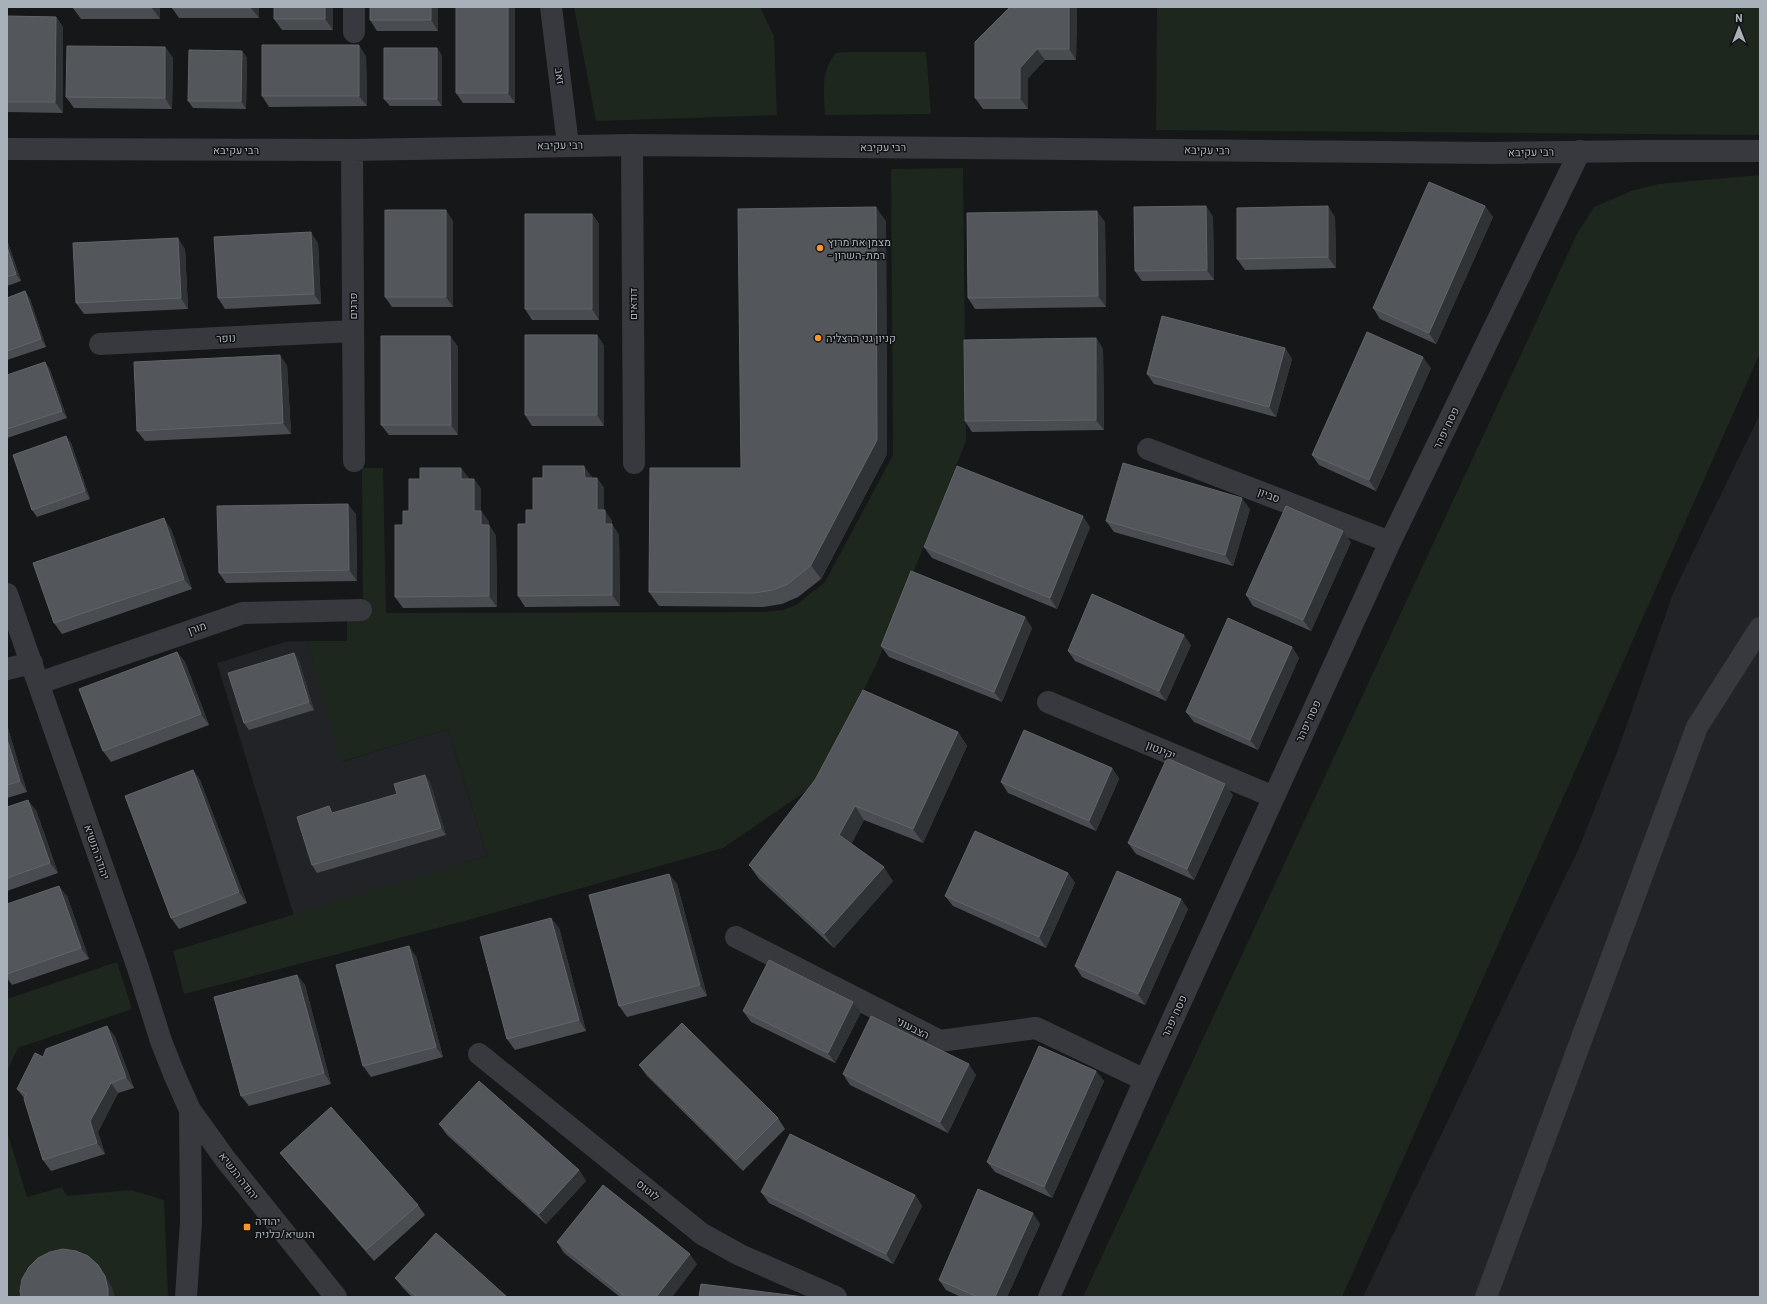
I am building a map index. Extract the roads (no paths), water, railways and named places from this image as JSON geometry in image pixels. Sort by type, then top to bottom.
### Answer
[{"type":"street","points":[[354,7],[354,32]]},
{"type":"street","name":"זאב","points":[[551,7],[568,145]]},
{"type":"street","name":"רבי עקיבא","points":[[7,149],[352,150],[632,145],[1493,153],[1580,151],[1760,152]]},
{"type":"street","name":"דודאים","points":[[632,145],[634,463]]},
{"type":"street","name":"פרגים","points":[[352,150],[354,461]]},
{"type":"street","name":"פסח יפהר","points":[[1049,1297],[1145,1080],[1390,542],[1580,151]]},
{"type":"street","name":"נופר","points":[[100,344],[353,331]]},
{"type":"street","name":"סביון","points":[[1148,449],[1390,542]]},
{"type":"street","name":"יהודה הנשיא","points":[[7,594],[138,968],[161,1041],[190,1110],[226,1160],[336,1297]]},
{"type":"street","name":"מורן","points":[[39,683],[242,613],[361,610]]},
{"type":"street","points":[[1486,1297],[1697,727],[1760,628]]},
{"type":"street","points":[[7,668],[32,663]]},
{"type":"street","name":"יקינטון","points":[[1048,702],[1274,797]]},
{"type":"street","name":"הצבעוני","points":[[736,937],[940,1041],[1036,1028],[1145,1080]]},
{"type":"street","name":"לוטוס","points":[[479,1054],[702,1234],[740,1254],[836,1297]]},
{"type":"street","name":"יהודה הנשיא","points":[[186,1297],[191,1222],[190,1110]]},
{"type":"place","name":"מצמן את מרוץ - רמת-השרון","points":[[820,248]]},
{"type":"place","name":"קניון גני הרצליה","points":[[818,338]]},
{"type":"place","name":"יהודה הנשיא/כלנית","points":[[247,1227]]}]
